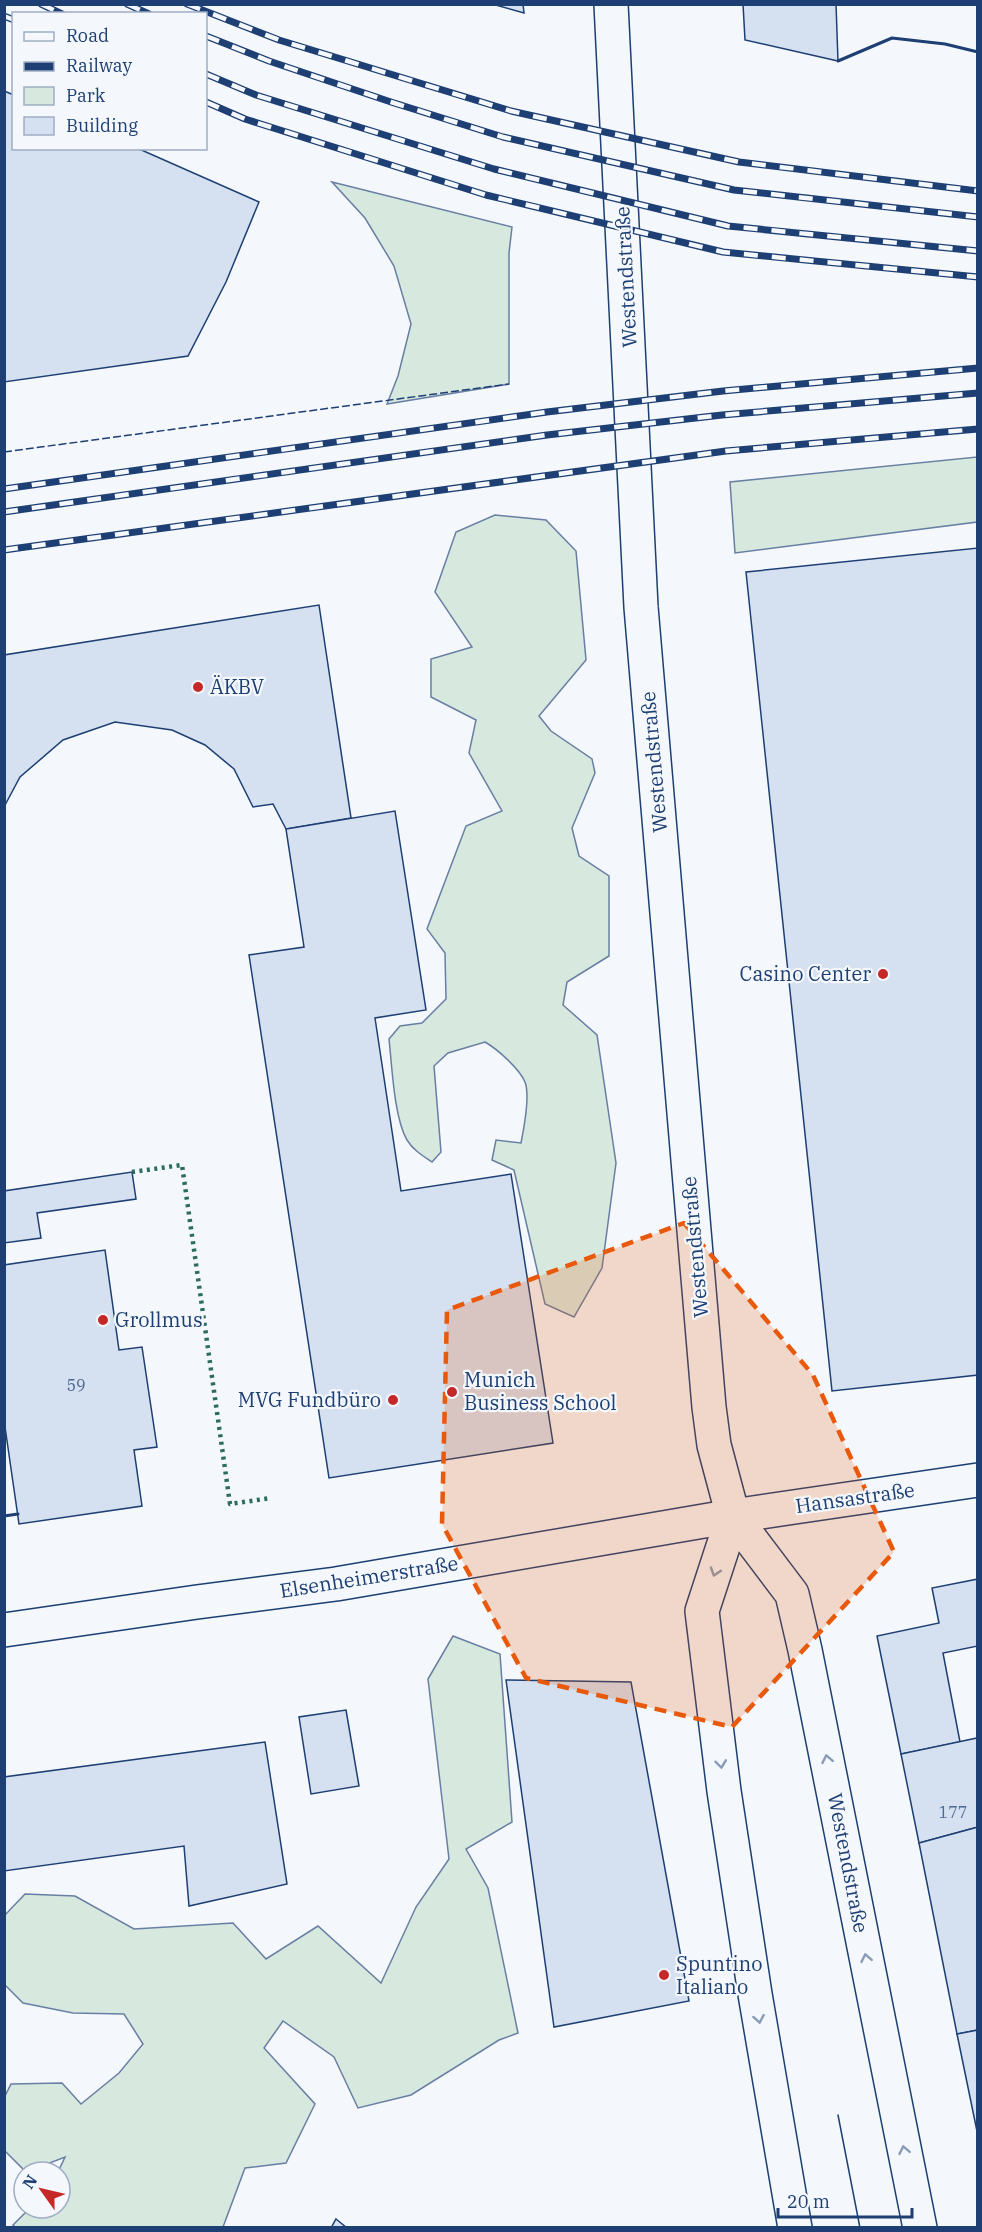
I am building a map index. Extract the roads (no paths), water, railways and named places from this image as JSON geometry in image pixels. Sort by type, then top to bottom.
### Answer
[{"type":"main road","name":"Westendstraße","points":[[611,4],[641,607],[714,1445],[733,1516],[792,1594],[920,2228]]},
{"type":"main road","name":"Hansastraße","points":[[733,1516],[978,1480]]},
{"type":"main road","name":"Elsenheimerstraße","points":[[4,1630],[336,1584],[733,1516]]},
{"type":"main road","points":[[733,1516],[702,1611],[724,1791],[749,1960],[795,2228]]},
{"type":"tram line","points":[[838,2115],[860,2228]]},
{"type":"railway","points":[[41,4],[58,12]]},
{"type":"railway","points":[[127,4],[145,12]]},
{"type":"railway","points":[[187,4],[279,40],[511,111],[739,162],[978,191]]},
{"type":"railway","points":[[4,16],[12,19]]},
{"type":"railway","points":[[207,36],[269,61],[503,137],[734,190],[978,217]]},
{"type":"railway","points":[[207,74],[256,95],[494,169],[728,226],[978,251]]},
{"type":"railway","points":[[207,102],[245,119],[486,195],[723,252],[978,277]]},
{"type":"railway","points":[[4,489],[547,412],[723,391],[978,368]]},
{"type":"railway","points":[[4,512],[547,435],[722,415],[978,393]]},
{"type":"railway","points":[[4,550],[726,451],[978,429]]},
{"type":"place","name":"ÄKBV","points":[[198,687]]},
{"type":"place","name":"Casino Center","points":[[883,974]]},
{"type":"place","name":"Grollmus","points":[[103,1320]]},
{"type":"place","name":"Munich Business School","points":[[452,1392]]},
{"type":"place","name":"MVG Fundbüro","points":[[393,1400]]},
{"type":"place","name":"Spuntino Italiano","points":[[664,1975]]}]
